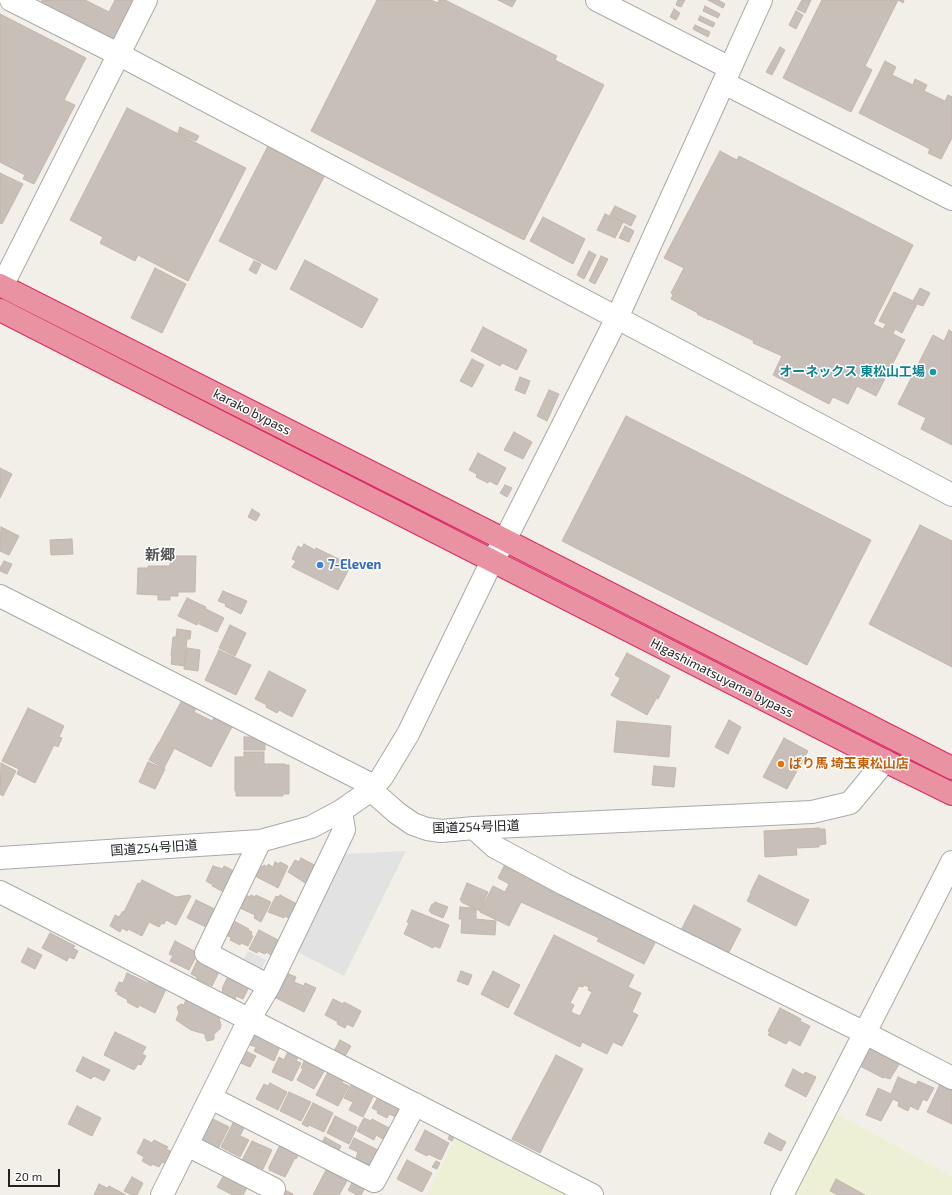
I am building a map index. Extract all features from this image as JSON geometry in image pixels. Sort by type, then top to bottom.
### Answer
[{"type":"highway","name":"karako bypass","points":[[1,285],[505,540]]},
{"type":"highway","name":"karako bypass","points":[[0,310],[492,561]]},
{"type":"highway","name":"Higashimatsuyama bypass","points":[[505,540],[952,768]]},
{"type":"highway","name":"Higashimatsuyama bypass","points":[[492,561],[952,794]]},
{"type":"street","points":[[11,0],[118,54],[952,495]]},
{"type":"street","points":[[1,285],[146,0]]},
{"type":"street","points":[[597,0],[727,76],[952,199]]},
{"type":"street","points":[[0,596],[373,788],[382,777],[408,734],[492,561],[505,540],[618,318],[761,0]]},
{"type":"street","name":"国道254号旧道","points":[[0,858],[260,841],[311,827],[341,812],[373,788],[397,813],[413,824],[427,829],[441,831],[474,828],[812,812],[850,803],[886,761]]},
{"type":"street","points":[[162,1195],[249,1020],[269,986],[344,830],[341,812]]},
{"type":"street","points":[[474,828],[495,847],[564,884],[865,1033],[952,1078]]},
{"type":"street","points":[[260,841],[206,953],[269,986]]},
{"type":"street","points":[[782,1195],[952,862]]},
{"type":"street","points":[[0,892],[592,1195]]},
{"type":"street","points":[[211,1098],[374,1181],[415,1104]]},
{"type":"street","points":[[187,1145],[274,1189]]},
{"type":"green space","points":[[840,1116],[952,1176],[952,1195],[792,1195],[834,1117]]},
{"type":"green space","points":[[458,1133],[580,1195],[427,1195]]},
{"type":"shaded area","points":[[406,851],[344,976],[294,950],[343,854]]},
{"type":"shaded area","points":[[248,951],[266,960],[260,972],[242,963]]},
{"type":"building","points":[[42,0],[85,0],[109,12],[115,0],[138,0],[115,44],[39,6]]},
{"type":"building","points":[[377,0],[431,0],[438,3],[439,0],[445,0],[557,56],[555,60],[604,85],[524,240],[311,131]]},
{"type":"building","points":[[498,0],[516,0],[512,7]]},
{"type":"building","points":[[678,0],[685,0],[681,7],[676,5]]},
{"type":"building","points":[[708,0],[718,0],[725,4],[723,8]]},
{"type":"building","points":[[802,0],[811,0],[805,13],[797,9]]},
{"type":"building","points":[[822,0],[898,0],[865,66],[872,70],[851,112],[783,78]]},
{"type":"building","points":[[705,6],[720,14],[718,18],[703,11]]},
{"type":"building","points":[[674,9],[680,13],[676,20],[670,17]]},
{"type":"building","points":[[796,11],[803,15],[796,29],[789,25]]},
{"type":"building","points":[[0,14],[86,58],[64,100],[75,105],[34,184],[23,179],[25,175],[0,162]]},
{"type":"building","points":[[700,16],[715,23],[713,27],[698,20]]},
{"type":"building","points":[[695,25],[710,32],[708,37],[693,29]]},
{"type":"building","points":[[780,47],[785,50],[772,75],[766,72]]},
{"type":"building","points":[[885,61],[896,67],[892,75],[913,85],[915,79],[927,85],[924,91],[945,101],[948,95],[952,97],[952,138],[941,159],[928,153],[930,149],[859,113]]},
{"type":"building","points":[[127,108],[246,168],[188,281],[138,255],[135,261],[100,243],[103,237],[70,220]]},
{"type":"building","points":[[180,127],[199,136],[196,141],[178,133]]},
{"type":"building","points":[[269,144],[326,173],[276,270],[219,241]]},
{"type":"building","points":[[720,151],[737,160],[739,156],[913,245],[873,324],[883,329],[886,324],[879,321],[894,292],[913,301],[920,288],[930,293],[923,306],[917,304],[902,333],[895,329],[893,334],[905,340],[876,396],[857,386],[848,404],[833,397],[829,404],[773,375],[782,356],[753,343],[754,341],[697,314],[698,313],[671,299],[673,295],[671,293],[684,268],[664,258]]},
{"type":"building","points":[[0,173],[23,184],[2,224],[0,223]]},
{"type":"building","points":[[615,206],[636,216],[631,226],[610,215]]},
{"type":"building","points":[[605,214],[623,222],[615,238],[597,230]]},
{"type":"building","points":[[543,217],[585,239],[573,264],[530,241]]},
{"type":"building","points":[[625,226],[634,231],[629,242],[619,238]]},
{"type":"building","points":[[589,251],[596,255],[584,279],[577,275]]},
{"type":"building","points":[[601,256],[608,259],[595,284],[589,281]]},
{"type":"building","points":[[305,260],[378,299],[362,328],[290,289]]},
{"type":"building","points":[[254,261],[261,264],[256,274],[249,270]]},
{"type":"building","points":[[155,268],[186,284],[162,333],[131,318]]},
{"type":"building","points":[[483,327],[527,350],[517,370],[502,363],[500,366],[471,351]]},
{"type":"building","name":"オーネックス 東松山工場","points":[[949,330],[952,332],[952,445],[921,429],[926,418],[898,404],[933,335],[944,341]]},
{"type":"building","points":[[472,359],[484,365],[472,387],[460,381]]},
{"type":"building","points":[[520,377],[530,381],[525,394],[515,390]]},
{"type":"building","points":[[549,390],[559,394],[547,421],[537,416]]},
{"type":"building","points":[[626,416],[871,540],[807,665],[562,541]]},
{"type":"building","points":[[514,432],[532,442],[523,459],[504,450]]},
{"type":"building","points":[[478,453],[506,468],[497,485],[489,481],[488,483],[476,477],[477,474],[469,470]]},
{"type":"building","points":[[0,468],[12,474],[0,498]]},
{"type":"building","points":[[505,485],[512,488],[507,497],[500,493]]},
{"type":"building","points":[[252,509],[260,514],[256,521],[248,517]]},
{"type":"building","points":[[920,525],[952,541],[952,667],[869,624]]},
{"type":"building","points":[[1,527],[19,536],[9,555],[0,551]]},
{"type":"building","points":[[72,539],[73,554],[51,555],[50,540]]},
{"type":"building","points":[[304,544],[315,550],[316,548],[351,565],[338,590],[292,567],[296,561],[292,559],[298,546],[302,548]]},
{"type":"building","points":[[170,556],[196,556],[195,592],[178,592],[178,596],[170,596],[170,600],[158,600],[158,595],[137,594],[138,568],[148,568],[148,566],[170,566]]},
{"type":"building","points":[[4,561],[12,564],[7,574],[0,571]]},
{"type":"building","points":[[223,591],[247,601],[241,614],[225,606],[226,604],[218,601]]},
{"type":"building","points":[[187,598],[206,607],[197,625],[178,616]]},
{"type":"building","points":[[206,609],[224,618],[217,632],[199,624]]},
{"type":"building","points":[[230,625],[246,633],[235,656],[219,648]]},
{"type":"building","points":[[177,629],[191,631],[190,639],[187,639],[184,666],[171,664],[173,637],[176,637]]},
{"type":"building","points":[[187,648],[200,650],[198,671],[184,669]]},
{"type":"building","points":[[219,650],[251,665],[236,695],[205,680]]},
{"type":"building","points":[[627,653],[670,676],[658,699],[615,675]]},
{"type":"building","points":[[269,671],[306,690],[292,717],[279,710],[277,713],[266,707],[267,705],[255,699]]},
{"type":"building","points":[[620,679],[656,699],[647,715],[611,695]]},
{"type":"building","points":[[182,700],[197,707],[194,712],[212,721],[216,715],[233,725],[211,767],[160,741]]},
{"type":"building","points":[[28,708],[64,726],[59,737],[62,738],[58,747],[54,745],[35,783],[17,774],[19,769],[2,761]]},
{"type":"building","points":[[729,720],[741,727],[728,754],[715,747]]},
{"type":"building","points":[[617,721],[671,726],[669,757],[614,752]]},
{"type":"building","points":[[244,737],[265,737],[265,750],[244,750]]},
{"type":"building","points":[[784,738],[808,751],[787,789],[763,777]]},
{"type":"building","points":[[159,742],[174,749],[164,768],[149,760]]},
{"type":"building","points":[[244,752],[264,752],[264,764],[289,765],[289,794],[283,794],[283,796],[236,796],[235,757],[244,757]]},
{"type":"building","points":[[148,762],[165,769],[155,789],[139,782]]},
{"type":"building","points":[[1,763],[16,771],[3,796],[0,794]]},
{"type":"building","points":[[654,766],[676,768],[674,787],[652,785]]},
{"type":"building","points":[[825,829],[826,844],[819,845],[819,847],[796,848],[797,855],[765,857],[764,831]]},
{"type":"building","points":[[301,858],[320,868],[310,886],[288,872],[295,860],[299,862]]},
{"type":"building","points":[[275,862],[279,864],[280,862],[288,866],[278,888],[255,876],[260,866],[262,867],[264,865],[268,867],[268,864],[273,867]]},
{"type":"building","points":[[505,864],[654,934],[651,940],[655,943],[644,964],[597,941],[599,938],[521,902],[509,926],[480,912],[493,886],[505,892],[509,884],[498,878]]},
{"type":"building","points":[[213,866],[223,869],[224,866],[236,872],[226,893],[212,886],[213,885],[206,881]]},
{"type":"building","points":[[759,875],[809,900],[796,926],[747,901]]},
{"type":"building","points":[[142,880],[176,897],[191,896],[176,925],[166,920],[164,924],[162,923],[159,927],[149,922],[142,936],[128,929],[127,931],[122,928],[120,932],[110,926],[115,915],[119,917],[123,911],[124,912],[138,883],[140,884]]},
{"type":"building","points":[[467,883],[488,892],[480,911],[461,902],[462,900],[460,900]]},
{"type":"building","points":[[245,895],[255,897],[256,895],[271,902],[261,922],[254,918],[255,915],[240,908]]},
{"type":"building","points":[[280,895],[299,905],[291,920],[285,916],[284,918],[268,912],[276,896],[278,897]]},
{"type":"building","points":[[196,900],[217,910],[208,928],[187,918]]},
{"type":"building","points":[[435,902],[448,907],[443,918],[429,911],[432,904]]},
{"type":"building","points":[[694,905],[741,929],[726,958],[679,934]]},
{"type":"building","points":[[460,907],[472,908],[476,910],[476,919],[496,921],[495,935],[461,933],[462,919],[459,919]]},
{"type":"building","points":[[412,910],[449,925],[440,948],[434,946],[433,948],[404,934],[409,923],[407,922]]},
{"type":"building","points":[[232,920],[252,932],[251,935],[253,936],[248,946],[241,943],[240,945],[230,940],[231,937],[225,935]]},
{"type":"building","points":[[259,930],[280,941],[273,956],[266,952],[265,954],[258,951],[257,953],[249,949]]},
{"type":"building","points":[[50,933],[75,946],[73,948],[78,951],[74,959],[69,957],[67,961],[42,948]]},
{"type":"building","points":[[554,935],[634,975],[628,987],[641,993],[632,1012],[638,1015],[622,1046],[613,1042],[607,1054],[582,1042],[580,1047],[514,1014]],"holes":[[[584,985],[589,987],[588,990],[592,992],[580,1016],[571,1012],[574,1005],[570,1003],[579,986],[583,987]]]},
{"type":"building","points":[[175,941],[198,953],[189,970],[170,961],[173,956],[169,954]]},
{"type":"building","points":[[28,948],[42,955],[35,969],[21,962]]},
{"type":"building","points":[[198,959],[219,972],[212,986],[197,979],[197,977],[191,974]]},
{"type":"building","points":[[461,971],[472,975],[468,985],[457,981]]},
{"type":"building","points":[[493,971],[520,985],[508,1008],[481,994]]},
{"type":"building","points":[[284,972],[296,977],[294,982],[304,986],[305,983],[316,988],[304,1012],[272,996]]},
{"type":"building","points":[[127,973],[148,983],[149,981],[166,989],[155,1013],[139,1005],[138,1008],[117,994],[118,992],[115,991],[119,982],[123,983]]},
{"type":"building","points":[[228,976],[251,983],[243,999],[236,996],[235,1000],[221,993]]},
{"type":"building","points":[[186,999],[220,1015],[220,1029],[214,1034],[214,1039],[207,1041],[205,1034],[191,1030],[176,1020],[179,1013],[177,1007],[181,1004],[184,1005]]},
{"type":"building","points":[[333,999],[343,1004],[344,1002],[361,1011],[353,1027],[347,1024],[345,1028],[337,1024],[338,1022],[325,1015]]},
{"type":"building","points":[[780,1008],[801,1019],[800,1021],[810,1026],[800,1046],[789,1040],[786,1044],[768,1035],[770,1032],[768,1031]]},
{"type":"building","points":[[115,1032],[146,1047],[142,1054],[146,1056],[141,1065],[138,1064],[134,1070],[104,1055]]},
{"type":"building","points":[[256,1034],[281,1044],[274,1061],[254,1051],[256,1047],[250,1045]]},
{"type":"building","points":[[340,1040],[351,1046],[344,1058],[333,1053]]},
{"type":"building","points":[[869,1048],[900,1063],[890,1079],[883,1078],[860,1066]]},
{"type":"building","points":[[242,1049],[256,1056],[250,1067],[236,1061]]},
{"type":"building","points":[[289,1049],[300,1055],[296,1061],[301,1063],[292,1081],[272,1072],[279,1057],[284,1060]]},
{"type":"building","points":[[556,1055],[583,1069],[540,1153],[512,1139]]},
{"type":"building","points":[[83,1057],[110,1070],[104,1081],[94,1076],[91,1079],[76,1071]]},
{"type":"building","points":[[306,1057],[326,1068],[314,1089],[297,1080],[303,1069],[301,1068]]},
{"type":"building","points":[[793,1069],[804,1075],[805,1072],[816,1077],[806,1097],[785,1086]]},
{"type":"building","points":[[329,1070],[344,1078],[342,1083],[349,1086],[338,1106],[316,1095]]},
{"type":"building","points":[[898,1077],[916,1085],[918,1081],[934,1088],[927,1101],[923,1099],[918,1110],[910,1106],[908,1111],[898,1106],[899,1102],[893,1099],[881,1121],[866,1115],[878,1088],[891,1094]]},
{"type":"building","points":[[270,1083],[287,1092],[278,1110],[256,1099],[264,1084],[268,1086]]},
{"type":"building","points":[[352,1083],[369,1089],[366,1094],[373,1097],[363,1117],[349,1110],[353,1102],[344,1098]]},
{"type":"building","points":[[940,1084],[952,1090],[952,1124],[927,1112]]},
{"type":"building","points":[[289,1092],[311,1102],[301,1121],[280,1111]]},
{"type":"building","points":[[378,1097],[401,1107],[396,1117],[389,1114],[387,1118],[377,1113],[378,1111],[372,1108]]},
{"type":"building","points":[[313,1103],[333,1113],[324,1132],[309,1125],[308,1127],[302,1124]]},
{"type":"building","points":[[77,1106],[101,1118],[92,1136],[68,1124]]},
{"type":"building","points":[[335,1116],[357,1127],[349,1144],[327,1133]]},
{"type":"building","points":[[211,1118],[229,1127],[218,1149],[198,1139]]},
{"type":"building","points":[[364,1118],[371,1121],[372,1119],[391,1129],[387,1138],[384,1136],[383,1139],[376,1135],[374,1140],[357,1131]]},
{"type":"building","points":[[234,1121],[245,1126],[240,1136],[249,1140],[240,1157],[221,1147]]},
{"type":"building","points":[[425,1130],[449,1143],[441,1160],[428,1154],[427,1156],[415,1150]]},
{"type":"building","points":[[452,1130],[457,1132],[452,1141],[448,1139]]},
{"type":"building","points":[[769,1133],[786,1142],[781,1151],[764,1143]]},
{"type":"building","points":[[325,1137],[341,1146],[336,1156],[319,1148]]},
{"type":"building","points":[[354,1138],[382,1152],[373,1167],[356,1158],[358,1152],[349,1148]]},
{"type":"building","points":[[144,1139],[152,1143],[154,1140],[168,1147],[166,1149],[172,1152],[166,1164],[162,1162],[159,1167],[152,1164],[151,1166],[142,1161],[144,1157],[137,1153]]},
{"type":"building","points":[[252,1141],[272,1150],[263,1169],[242,1160]]},
{"type":"building","points":[[281,1143],[300,1153],[296,1159],[295,1158],[285,1177],[269,1170],[269,1167]]},
{"type":"building","points":[[407,1160],[432,1173],[422,1192],[397,1179]]},
{"type":"building","points":[[436,1161],[440,1163],[437,1169],[432,1167]]},
{"type":"building","points":[[227,1170],[250,1182],[243,1195],[233,1195],[217,1187]]},
{"type":"building","points":[[326,1170],[347,1181],[339,1195],[313,1195]]},
{"type":"building","points":[[132,1177],[143,1183],[137,1195],[132,1195],[124,1191]]},
{"type":"building","points":[[354,1179],[366,1186],[361,1195],[357,1195],[348,1190]]},
{"type":"building","points":[[836,1179],[865,1195],[838,1195],[830,1191]]},
{"type":"building","points":[[99,1184],[107,1188],[109,1186],[126,1195],[94,1195]]},
{"type":"building","points":[[281,1188],[293,1194],[278,1195]]},
{"type":"place","name":"オーネックス 東松山工場","points":[[933,372]]},
{"type":"place","name":"7-Eleven","points":[[320,565]]},
{"type":"place","name":"ばり馬 埼玉東松山店","points":[[781,764]]},
{"type":"district","name":"新郷","points":[[160,555]]}]
